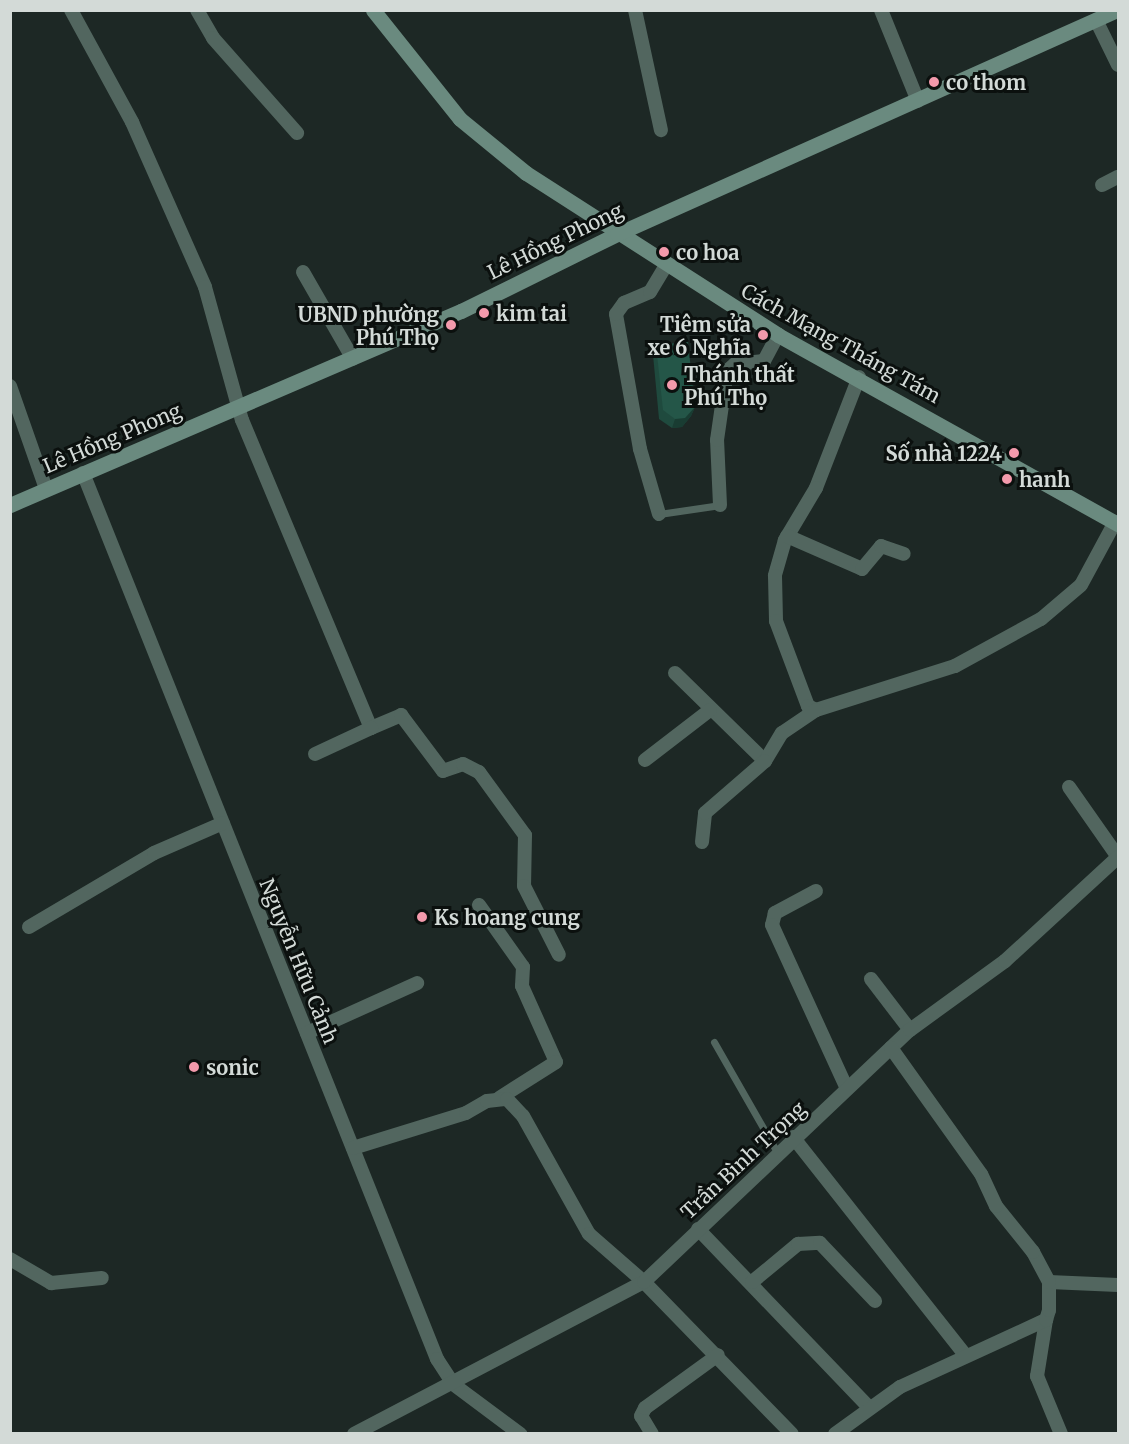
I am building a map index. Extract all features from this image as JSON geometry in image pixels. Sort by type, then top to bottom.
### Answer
[{"type":"street","points":[[71,10],[178,224],[205,286],[262,470],[371,728]]},
{"type":"street","points":[[197,10],[213,38],[297,133]]},
{"type":"street","name":"Cách Mạng Tháng Tám","points":[[373,10],[460,119],[526,172],[665,267],[778,335],[859,377],[1117,523]]},
{"type":"street","points":[[635,10],[661,130]]},
{"type":"street","points":[[881,10],[918,101]]},
{"type":"street","name":"Lê Hồng Phong","points":[[10,505],[353,358],[617,234],[1117,10]]},
{"type":"street","points":[[1096,20],[1119,65]]},
{"type":"street","points":[[1102,185],[1119,177]]},
{"type":"street","points":[[659,514],[640,449],[616,314],[624,303],[650,292],[665,267]]},
{"type":"street","points":[[303,272],[353,358]]},
{"type":"street","points":[[720,505],[717,440],[727,371],[735,364],[764,361],[778,335]]},
{"type":"street","points":[[816,710],[800,690],[776,621],[775,576],[787,536],[816,488],[859,377]]},
{"type":"street","points":[[10,386],[46,489]]},
{"type":"street","name":"Nguyễn Hữu Cảnh","points":[[83,473],[437,1359],[453,1384],[520,1434]]},
{"type":"street","points":[[702,842],[705,813],[765,762],[782,733],[816,710],[955,666],[1041,619],[1080,585],[1117,523]]},
{"type":"street","points":[[787,536],[862,569],[881,546],[904,554]]},
{"type":"street","points":[[675,673],[765,762]]},
{"type":"street","points":[[645,760],[710,710]]},
{"type":"street","points":[[315,754],[401,715],[442,771],[463,764],[479,772],[525,835],[524,886],[559,955]]},
{"type":"street","points":[[1069,787],[1118,857]]},
{"type":"street","points":[[29,927],[154,853],[223,823]]},
{"type":"street","name":"Trần Bình Trọng","points":[[354,1434],[644,1282],[777,1152],[910,1030],[1005,961],[1118,857]]},
{"type":"street","points":[[816,891],[775,913],[772,925],[847,1089]]},
{"type":"street","points":[[353,1148],[499,1098],[556,1062],[522,987],[523,968],[479,905]]},
{"type":"street","points":[[871,978],[910,1030]]},
{"type":"street","points":[[307,1033],[417,983]]},
{"type":"street","points":[[891,1048],[981,1174],[996,1206],[1049,1282],[1046,1320],[1037,1376],[1061,1434]]},
{"type":"street","points":[[499,1098],[523,1116],[589,1234],[644,1282],[718,1355],[792,1434]]},
{"type":"street","points":[[793,1137],[965,1355]]},
{"type":"street","points":[[698,1229],[752,1282],[868,1406]]},
{"type":"street","points":[[752,1282],[798,1244],[820,1244],[875,1301]]},
{"type":"street","points":[[10,1259],[51,1283],[102,1278]]},
{"type":"street","points":[[1049,1282],[1119,1285]]},
{"type":"street","points":[[835,1434],[868,1406],[965,1355],[1046,1320]]},
{"type":"street","points":[[652,1434],[641,1416],[645,1408],[718,1355]]},
{"type":"lane","points":[[659,514],[720,505]]},
{"type":"lane","points":[[714,1041],[777,1152]]},
{"type":"building","name":"Thánh thất Phú Thọ","points":[[688,342],[695,407],[685,418],[675,419],[663,410],[656,345]]},
{"type":"place","name":"co thom","points":[[934,82]]},
{"type":"place","name":"co hoa","points":[[664,252]]},
{"type":"place","name":"kim tai","points":[[484,313]]},
{"type":"place","name":"UBND phường Phú Thọ","points":[[451,325]]},
{"type":"place","name":"Tiêm sửa xe 6 Nghĩa","points":[[763,335]]},
{"type":"place","name":"Thánh thất Phú Thọ","points":[[672,385]]},
{"type":"place","name":"Số nhà 1224","points":[[1014,453]]},
{"type":"place","name":"hanh","points":[[1007,479]]},
{"type":"place","name":"Ks hoang cung","points":[[422,917]]},
{"type":"place","name":"sonic","points":[[194,1067]]}]
